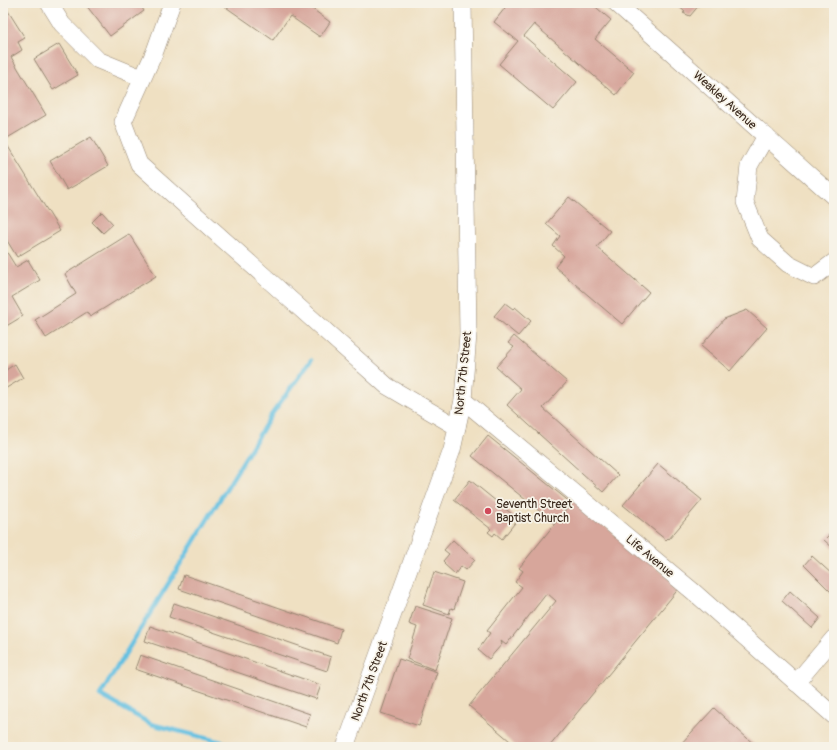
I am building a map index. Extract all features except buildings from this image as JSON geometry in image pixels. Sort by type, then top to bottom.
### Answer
[{"type":"street","points":[[49,3],[62,24],[98,60],[142,78]]},
{"type":"street","points":[[172,3],[155,51],[123,122],[139,164],[387,386],[457,427]]},
{"type":"street","name":"North 7th Street","points":[[345,747],[452,450],[463,400],[468,334],[463,3]]},
{"type":"street","name":"Weakley Avenue","points":[[616,3],[834,197]]},
{"type":"street","points":[[766,136],[749,166],[745,202],[760,239],[788,264],[814,277],[834,262]]},
{"type":"street","name":"Life Avenue","points":[[463,400],[695,593],[834,716]]},
{"type":"street","points":[[796,683],[834,638]]},
{"type":"waterway","points":[[241,747],[151,724],[100,695],[272,414],[311,360]]},
{"type":"place","name":"Seventh Street Baptist Church","points":[[488,511]]}]
